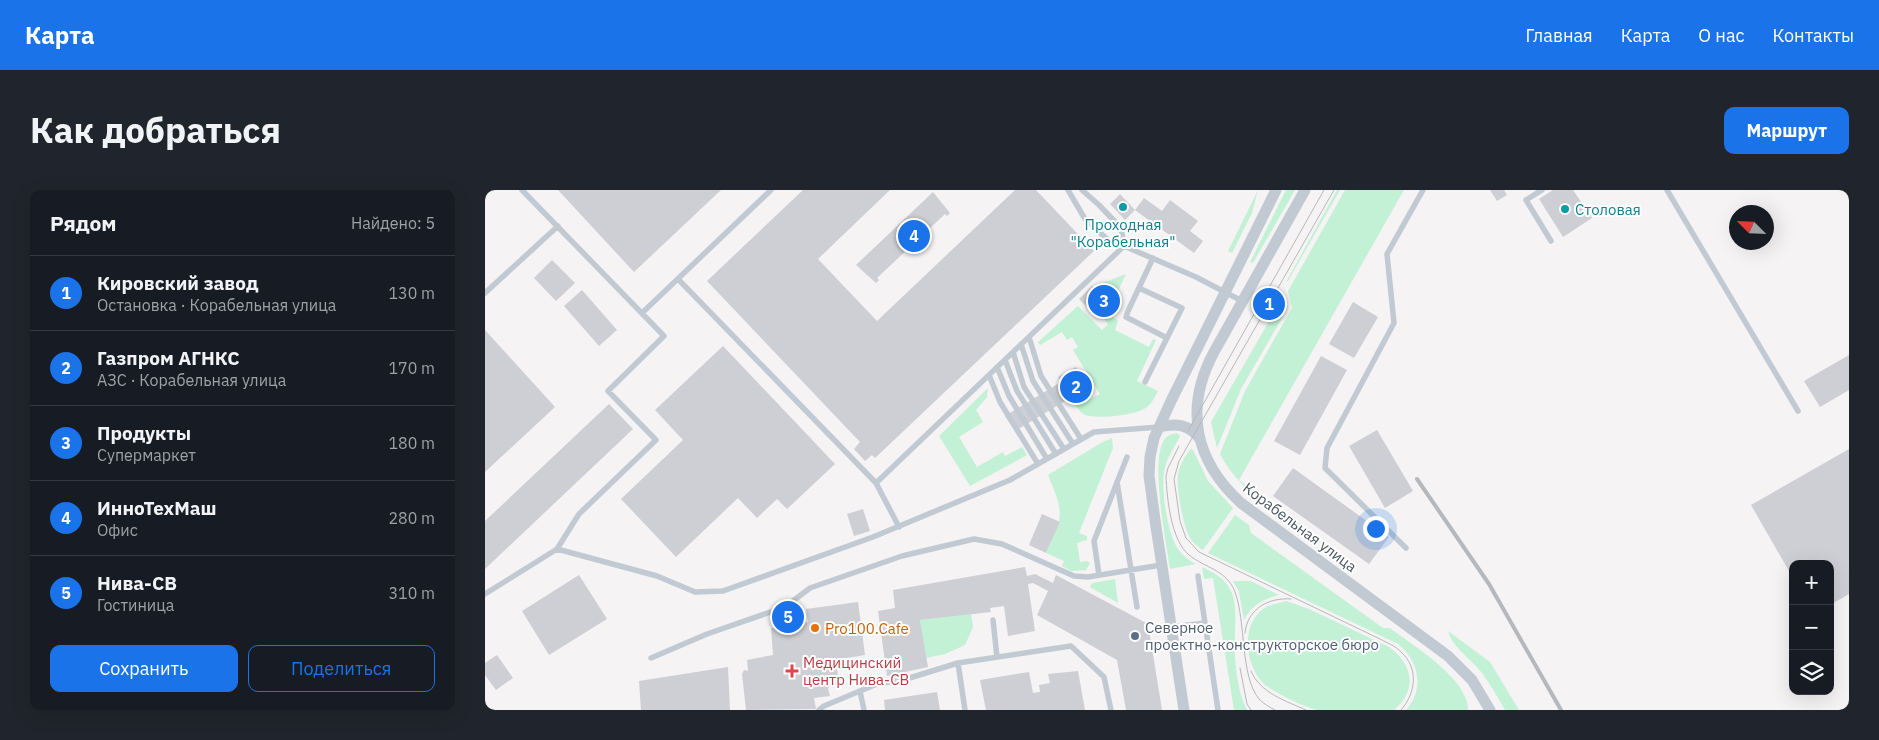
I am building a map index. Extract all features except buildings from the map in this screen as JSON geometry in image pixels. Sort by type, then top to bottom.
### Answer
[{"type":"street","points":[[1184,710],[1149,476],[1152,446],[1159,427],[1224,292],[1276,190]]},
{"type":"street","name":"Корабельная улица","points":[[1305,190],[1207,364],[1199,386],[1197,415],[1200,439],[1205,456],[1221,483],[1237,499],[1448,656],[1471,680],[1490,710]]},
{"type":"street","points":[[1159,427],[1171,424],[1187,427],[1195,432],[1200,439]]},
{"type":"lane","points":[[485,594],[557,549],[579,514],[656,440],[609,391],[664,336],[522,190]]},
{"type":"lane","points":[[642,313],[771,190]]},
{"type":"lane","points":[[1068,190],[1085,219],[1109,240],[1153,258],[1242,301]]},
{"type":"lane","points":[[1082,190],[1121,228],[1124,246]]},
{"type":"lane","points":[[1407,548],[1325,468],[1327,448],[1394,323],[1387,254],[1423,190]]},
{"type":"lane","points":[[1542,190],[1525,200],[1551,241]]},
{"type":"lane","points":[[1667,190],[1798,411]]},
{"type":"lane","points":[[485,293],[558,226]]},
{"type":"lane","points":[[875,483],[1124,246]]},
{"type":"lane","points":[[1153,258],[1126,317],[1167,338]]},
{"type":"lane","points":[[678,278],[875,483],[899,527]]},
{"type":"lane","points":[[1139,288],[1182,308],[1145,382]]},
{"type":"lane","points":[[1029,337],[1041,376],[1081,439]]},
{"type":"lane","points":[[1021,344],[1033,381],[1073,444]]},
{"type":"lane","points":[[1013,352],[1024,387],[1064,449]]},
{"type":"lane","points":[[1005,360],[1017,392],[1055,454]]},
{"type":"lane","points":[[997,367],[1009,396],[1047,459]]},
{"type":"lane","points":[[989,375],[1000,402],[1038,464]]},
{"type":"lane","points":[[557,549],[657,576],[695,592],[723,591],[899,527],[1011,480],[1094,432],[1159,427]]},
{"type":"lane","points":[[1099,575],[1094,541],[1127,457]]},
{"type":"lane","points":[[1117,482],[1137,606]]},
{"type":"lane","points":[[651,658],[707,634],[785,607],[811,588],[902,556],[974,538],[1002,544],[1074,576],[1099,575],[1161,565]]},
{"type":"lane","points":[[1197,576],[1218,710]]},
{"type":"lane","points":[[993,620],[997,657]]},
{"type":"lane","points":[[1171,627],[1205,622]]},
{"type":"lane","points":[[819,710],[823,706],[877,684],[903,680],[958,663],[1071,646],[1104,677],[1111,710]]},
{"type":"lane","points":[[958,663],[965,710]]},
{"type":"lane","points":[[860,691],[864,710]]},
{"type":"green space","points":[[1258,190],[1252,213],[1232,253],[1228,251]]},
{"type":"green space","points":[[1286,190],[1295,190],[1253,263],[1250,262]]},
{"type":"green space","points":[[1337,190],[1340,190],[1286,282]]},
{"type":"green space","points":[[1345,190],[1404,190],[1239,480],[1316,536],[1308,536],[1259,500],[1237,479],[1220,454],[1245,391],[1292,308],[1288,291]]},
{"type":"green space","points":[[1126,274],[1114,299],[1100,284]]},
{"type":"green space","points":[[1284,295],[1288,308],[1241,389],[1217,448],[1211,422]]},
{"type":"green space","points":[[1078,306],[1102,330],[1108,324],[1100,314],[1102,312],[1118,320],[1115,330],[1149,347],[1153,339],[1156,340],[1137,381],[1158,391],[1147,407],[1126,415],[1099,417],[1085,415],[1076,406],[1100,394],[1073,350],[1078,347],[1072,337],[1067,340],[1062,332],[1040,345],[1038,342]]},
{"type":"green space","points":[[988,388],[987,397],[976,410],[983,422],[959,437],[977,467],[1003,452],[1005,456],[1022,447],[1027,455],[970,486],[939,436]]},
{"type":"green space","points":[[1177,433],[1180,436],[1167,460],[1165,468],[1163,485],[1165,507],[1176,546],[1190,561],[1196,564],[1170,569],[1160,502],[1158,465],[1160,450],[1164,440],[1171,434]]},
{"type":"green space","points":[[1112,438],[1113,448],[1079,533],[1087,536],[1087,540],[1077,543],[1080,562],[1087,561],[1090,563],[1086,570],[1071,571],[1062,566],[1064,561],[1046,553],[1056,530],[1060,514],[1057,498],[1048,475]]},
{"type":"green space","points":[[1191,449],[1208,481],[1233,508],[1203,550],[1189,536],[1180,505],[1178,474],[1183,460]]},
{"type":"green space","points":[[1235,515],[1249,525],[1251,533],[1383,628],[1390,628],[1425,653],[1450,675],[1459,686],[1466,698],[1468,710],[1406,710],[1416,693],[1417,676],[1411,659],[1398,644],[1208,553]]},
{"type":"green space","points":[[1202,567],[1222,579],[1229,586],[1233,596],[1237,673],[1240,692],[1247,710],[1234,710],[1213,578],[1204,579]]},
{"type":"green space","points":[[1115,579],[1118,603],[1090,587],[1092,583]]},
{"type":"green space","points":[[1233,581],[1251,581],[1279,595],[1259,603],[1244,620],[1239,592]]},
{"type":"green space","points":[[1286,601],[1309,609],[1389,647],[1403,661],[1409,677],[1407,694],[1402,702],[1394,710],[1317,710],[1289,699],[1263,683],[1257,675],[1249,654],[1249,631],[1259,613],[1268,606]]},
{"type":"green space","points":[[971,614],[973,627],[965,645],[945,654],[926,658],[920,620]]},
{"type":"green space","points":[[1448,631],[1490,662],[1519,710],[1505,710],[1478,668],[1453,642]]},
{"type":"tram line","points":[[1188,431],[1324,190]]},
{"type":"tram line","points":[[1334,190],[1179,461],[1174,479],[1180,521],[1186,538],[1199,552],[1394,646],[1407,658],[1411,665],[1413,681],[1410,696],[1401,710]]},
{"type":"tram line","points":[[1179,446],[1166,476],[1167,496],[1174,529],[1178,540],[1189,555],[1221,574],[1227,579],[1235,592],[1241,618],[1246,663],[1253,689],[1259,699],[1275,710]]},
{"type":"tram line","points":[[1245,633],[1250,617],[1261,606],[1275,600],[1291,599]]},
{"type":"tram line","points":[[1240,668],[1247,704],[1251,710]]},
{"type":"tram line","points":[[1251,671],[1255,679],[1267,691],[1282,700],[1306,710]]},
{"type":"railway","points":[[1417,479],[1489,584],[1561,710]]},
{"type":"place","name":"Проходная \"Корабельная\"","points":[[1123,207]]},
{"type":"place","name":"Столовая","points":[[1565,209]]},
{"type":"place","name":"ИнноТехМаш","points":[[914,236]]},
{"type":"place","name":"Продукты","points":[[1104,301]]},
{"type":"place","name":"Кировский завод","points":[[1269,304]]},
{"type":"place","name":"Газпром АГНКС","points":[[1076,387]]},
{"type":"place","name":"Нива-СВ","points":[[788,617]]},
{"type":"place","name":"Pro100.Cafe","points":[[815,628]]},
{"type":"place","name":"Северное проектно-конструкторское бюро","points":[[1135,636]]},
{"type":"place","name":"Медицинский центр Нива-СВ","points":[[792,671]]}]
